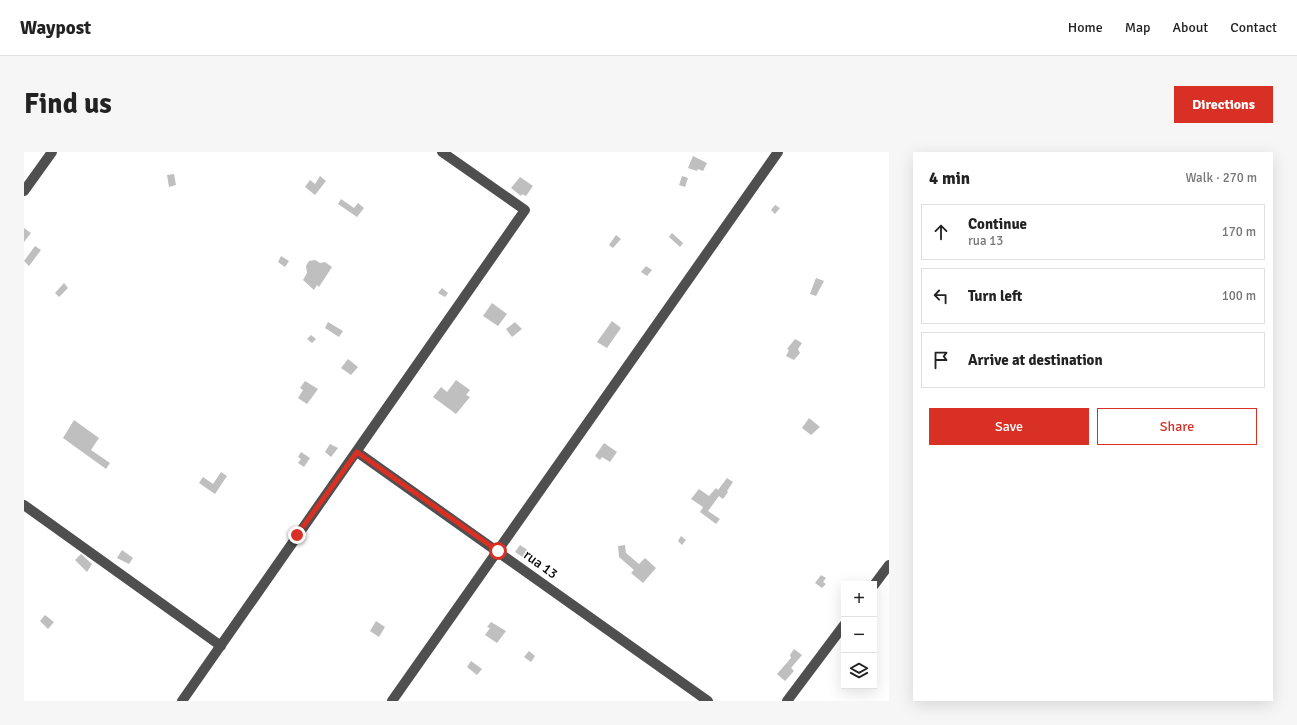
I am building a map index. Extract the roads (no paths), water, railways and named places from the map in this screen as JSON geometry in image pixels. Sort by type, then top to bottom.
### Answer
[{"type":"street","points":[[24,191],[52,152]]},
{"type":"street","points":[[182,701],[525,210],[442,152]]},
{"type":"street","points":[[392,701],[778,152]]},
{"type":"street","name":"rua 13","points":[[357,452],[708,701]]},
{"type":"street","points":[[24,506],[221,646]]},
{"type":"street","points":[[877,581],[889,565]]},
{"type":"street","points":[[787,701],[841,629]]}]
